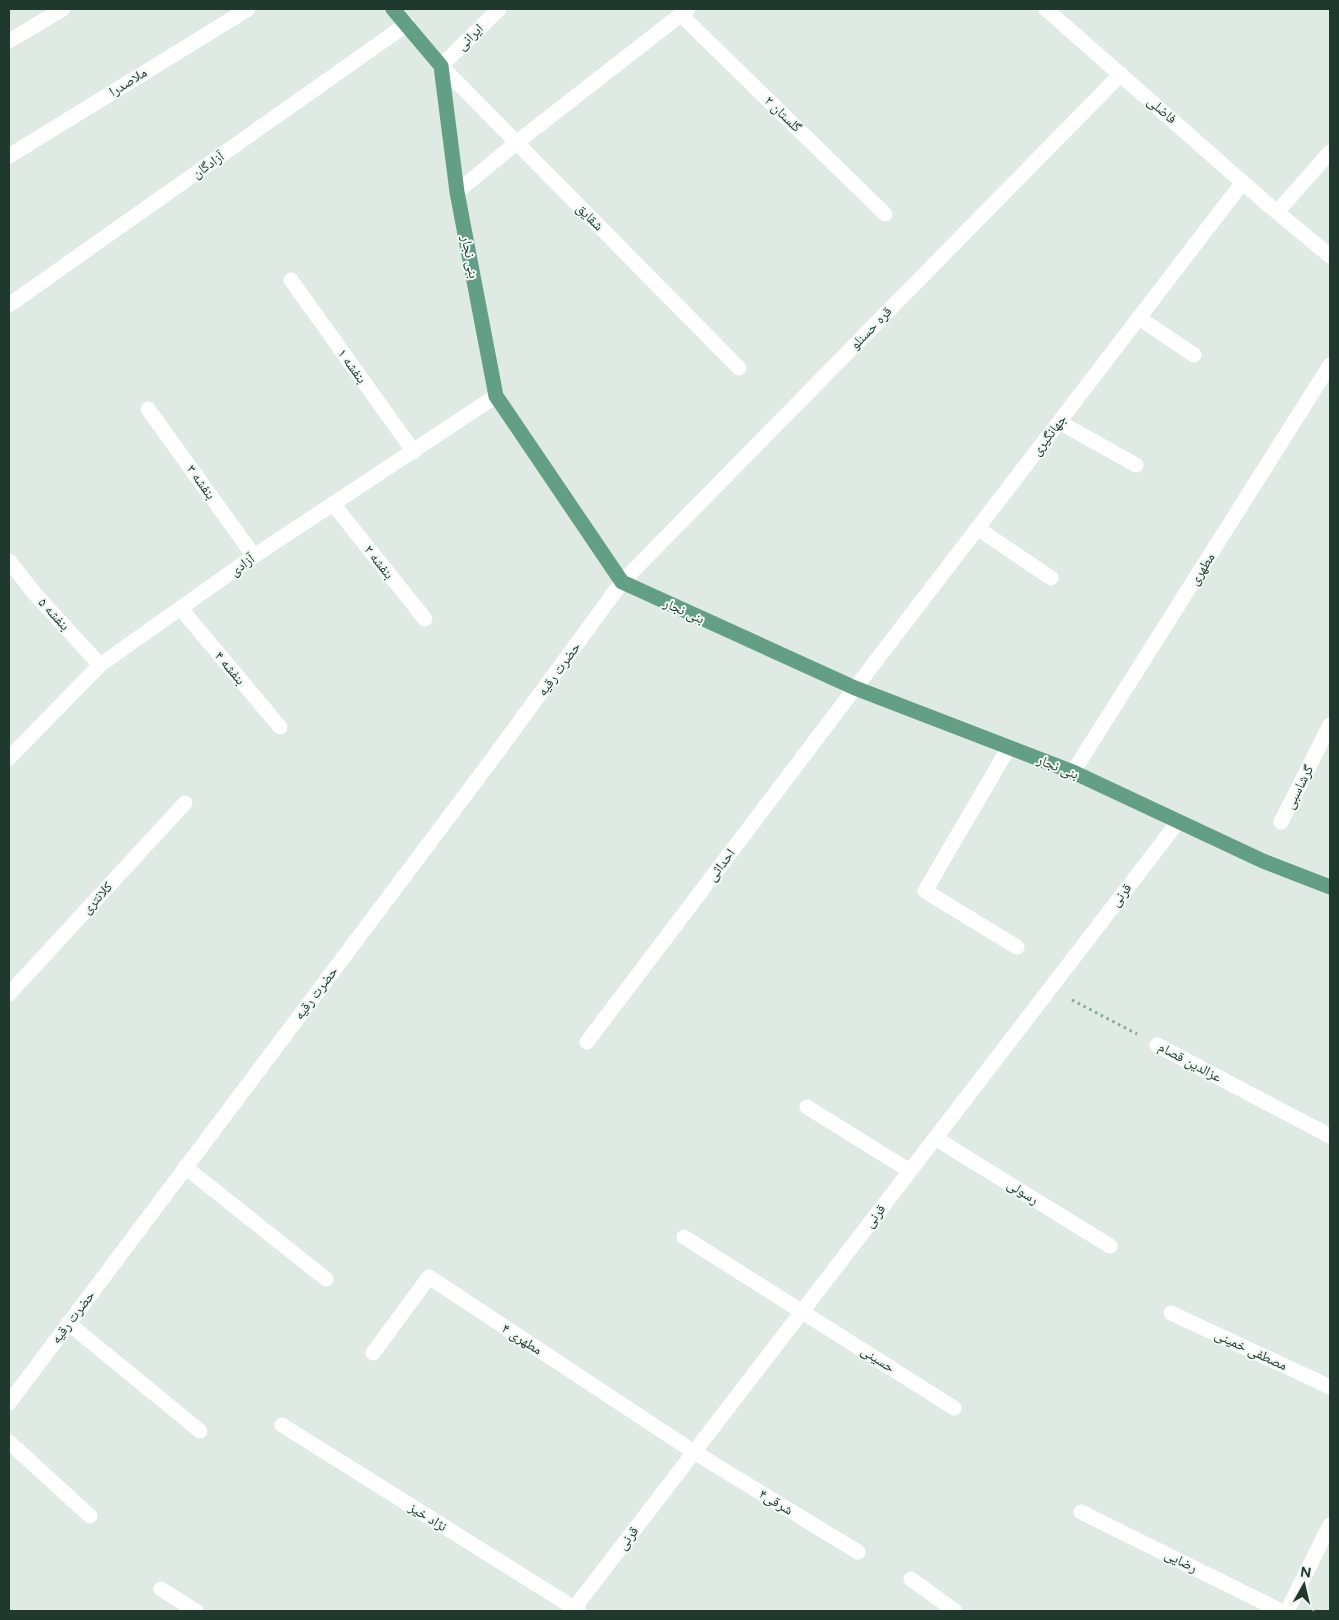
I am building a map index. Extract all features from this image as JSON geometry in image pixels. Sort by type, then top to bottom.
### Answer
[{"type":"main road","points":[[393,9],[441,66]]},
{"type":"main road","name":"بنی نجار","points":[[441,66],[457,192],[496,396],[622,582],[855,688],[1073,772],[1263,862],[1330,887]]},
{"type":"street","points":[[9,41],[63,9]]},
{"type":"street","name":"ملاصدرا","points":[[9,156],[248,9]]},
{"type":"street","name":"ایرانی","points":[[441,66],[499,9]]},
{"type":"street","points":[[457,192],[516,143],[684,12]]},
{"type":"street","name":"گلستان ۲","points":[[684,12],[885,214]]},
{"type":"street","name":"فاضلی","points":[[1055,12],[1120,74],[1330,256]]},
{"type":"street","name":"آزادگان","points":[[9,305],[407,24]]},
{"type":"street","name":"شقایق","points":[[441,66],[739,368]]},
{"type":"street","name":"قره حسنلو","points":[[622,582],[1120,74]]},
{"type":"street","points":[[1277,212],[1330,152]]},
{"type":"street","name":"جهانگیری","points":[[855,688],[1244,182]]},
{"type":"street","name":"بنفشه ۱","points":[[291,280],[414,452]]},
{"type":"street","points":[[1139,318],[1194,355]]},
{"type":"street","name":"مطهری","points":[[1073,772],[1330,365]]},
{"type":"street","name":"آزادی","points":[[9,758],[100,665],[254,556],[496,396]]},
{"type":"street","name":"بنفشه ۳","points":[[148,409],[254,556]]},
{"type":"street","points":[[1059,422],[1136,465]]},
{"type":"street","name":"بنفشه ۲","points":[[333,504],[425,619]]},
{"type":"street","points":[[977,528],[1051,578]]},
{"type":"street","name":"بنفشه ۵","points":[[9,562],[35,594],[100,665]]},
{"type":"street","name":"حضرت رقیه","points":[[9,1403],[493,758],[622,582]]},
{"type":"street","name":"بنفشه ۴","points":[[181,609],[280,727]]},
{"type":"street","name":"احداثی","points":[[587,1042],[855,688]]},
{"type":"street","name":"گرشاسبی","points":[[1281,822],[1330,724]]},
{"type":"street","points":[[1009,748],[925,891],[1017,947]]},
{"type":"street","name":"کلانتری","points":[[9,994],[185,803]]},
{"type":"street","name":"قرنی","points":[[575,1610],[694,1452],[1178,822]]},
{"type":"street","name":"عزالدین قصام","points":[[1158,1044],[1330,1136]]},
{"type":"street","points":[[807,1107],[910,1171]]},
{"type":"street","name":"رسولی","points":[[935,1138],[1110,1246]]},
{"type":"street","points":[[185,1167],[326,1279]]},
{"type":"street","name":"حسینی","points":[[684,1237],[803,1310],[954,1408]]},
{"type":"street","name":"مطهری ۴","points":[[373,1353],[429,1277],[694,1452]]},
{"type":"street","name":"مصطفی خمینی","points":[[1171,1314],[1330,1387]]},
{"type":"street","points":[[68,1323],[200,1430]]},
{"type":"street","name":"نژاد خیز","points":[[282,1425],[575,1610]]},
{"type":"street","points":[[9,1442],[90,1516]]},
{"type":"street","name":"۴شرقی","points":[[694,1452],[858,1552]]},
{"type":"street","name":"رضایی","points":[[1081,1512],[1281,1611]]},
{"type":"street","points":[[1287,1611],[1330,1525]]},
{"type":"street","points":[[911,1579],[955,1611]]},
{"type":"street","points":[[161,1589],[175,1606],[196,1611]]},
{"type":"path","name":"عزالدین قصام","points":[[1050,988],[1158,1044]]}]
